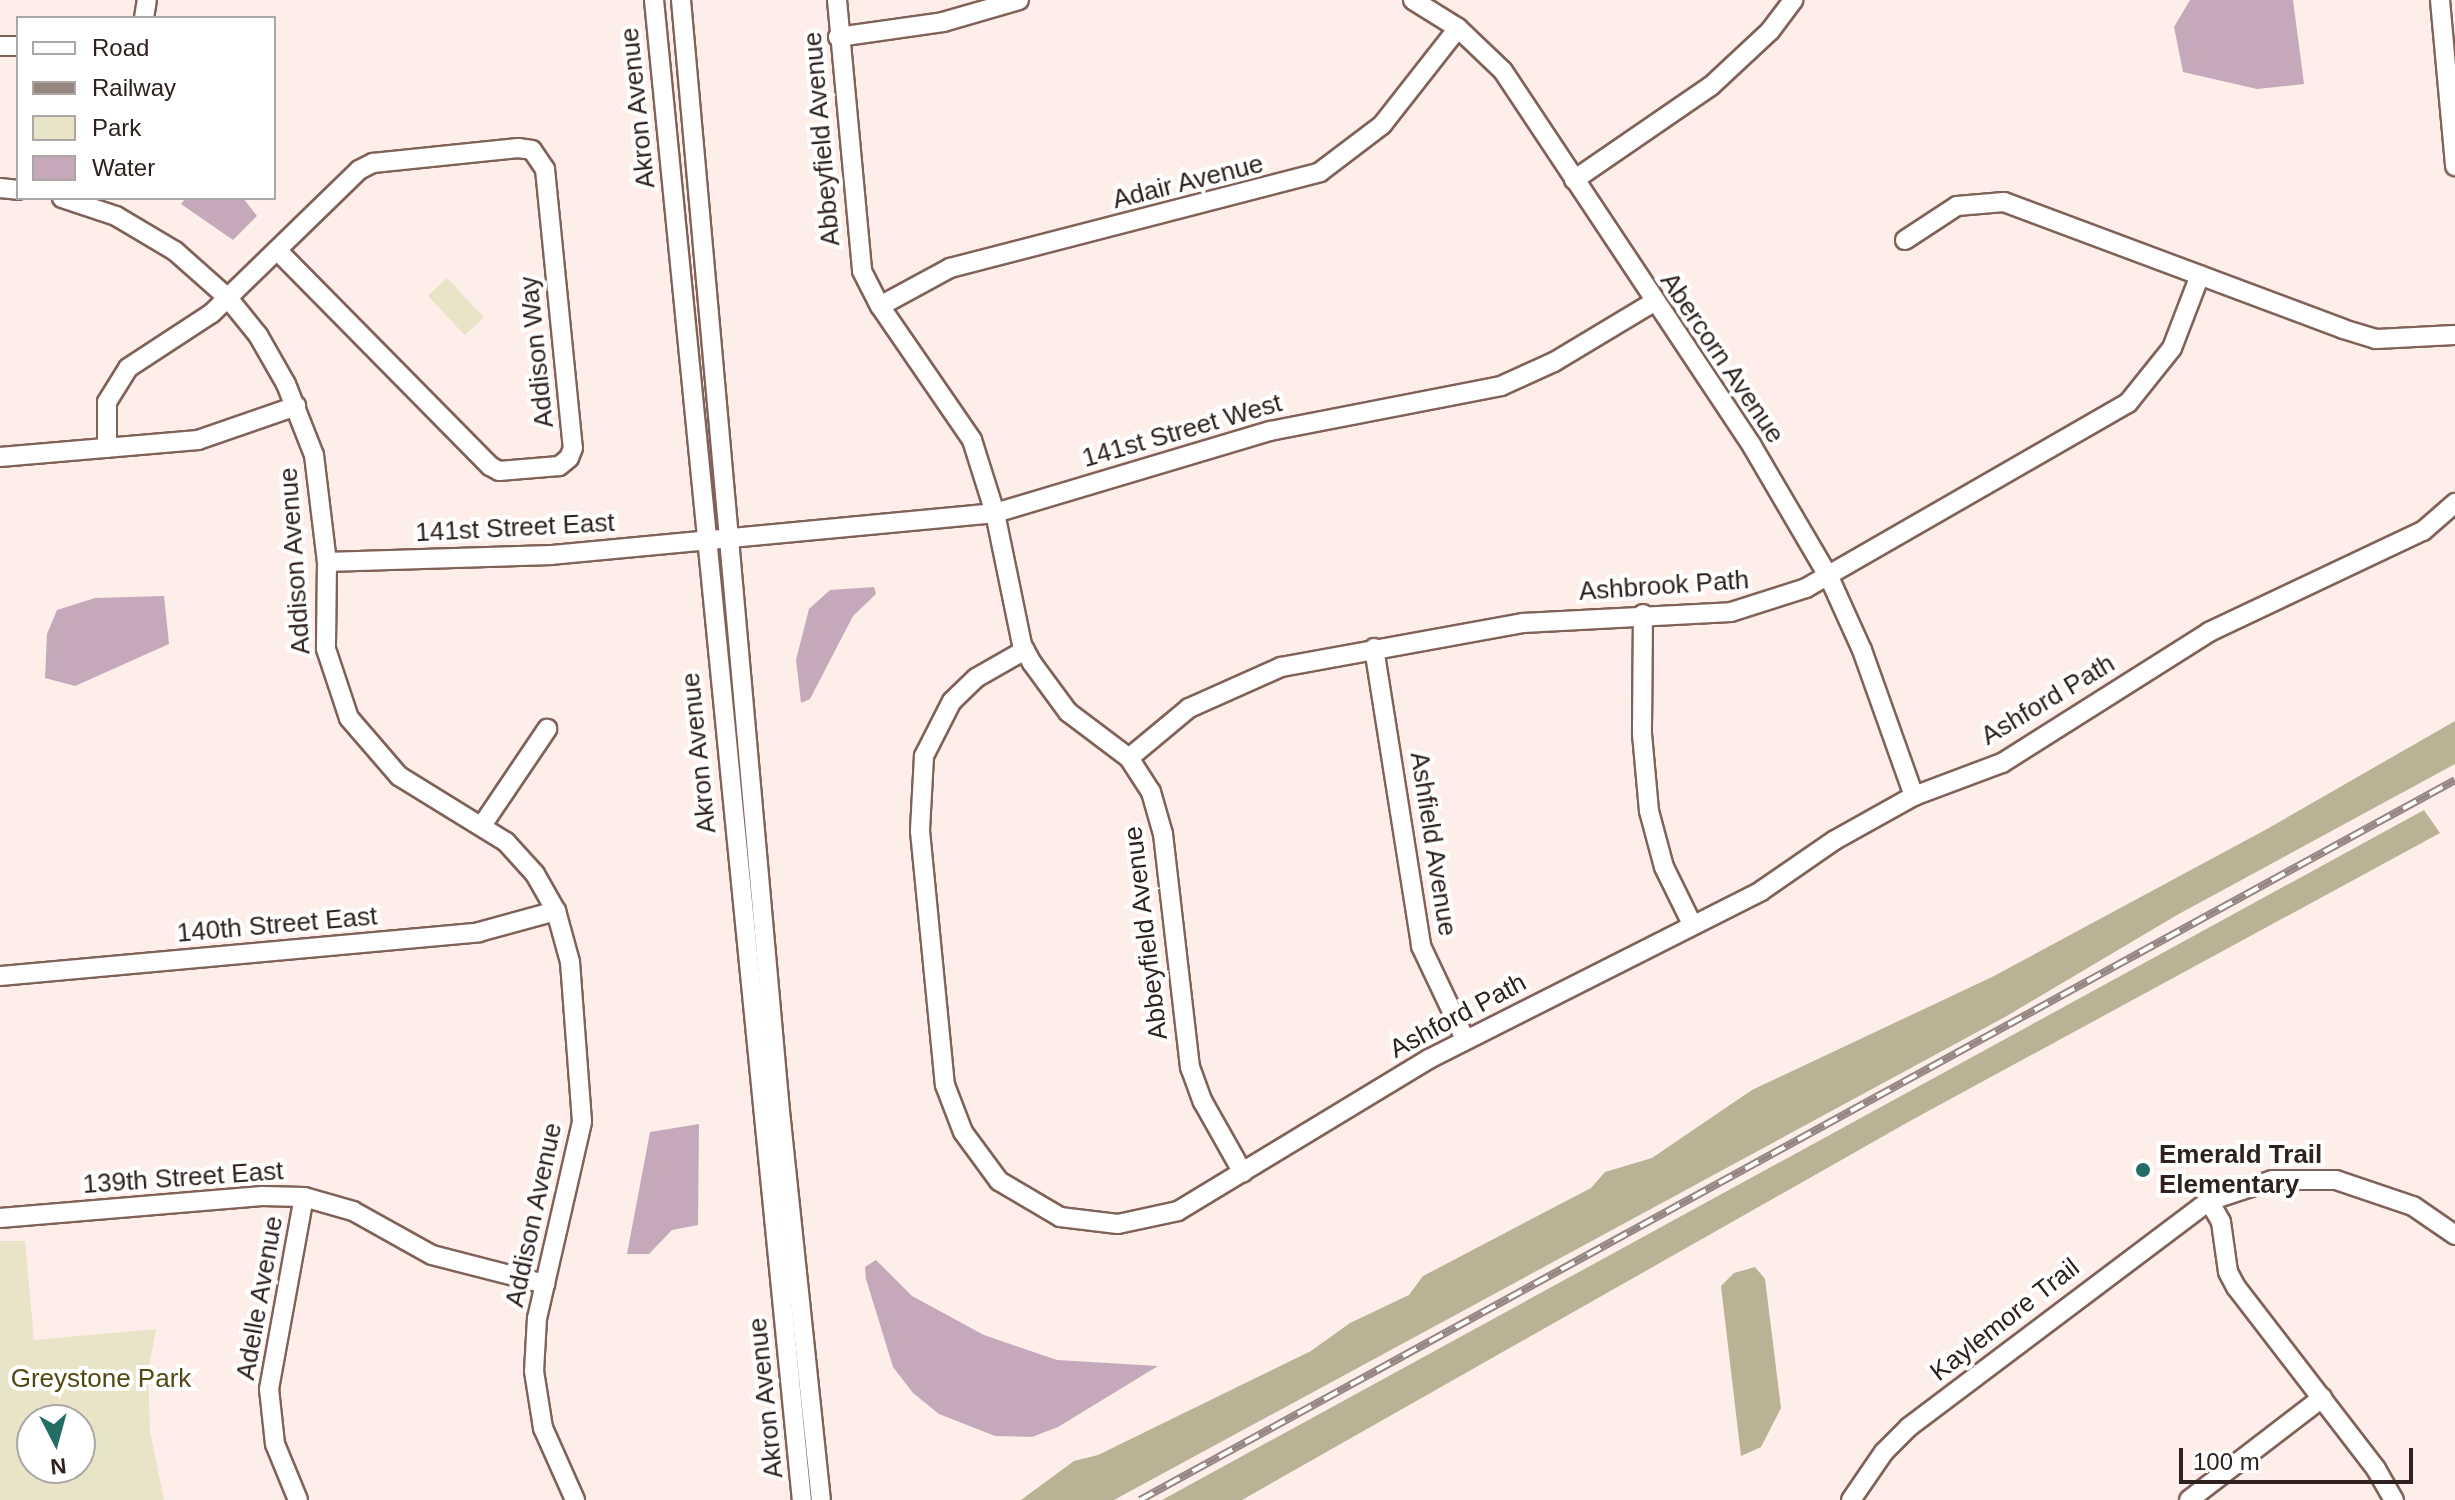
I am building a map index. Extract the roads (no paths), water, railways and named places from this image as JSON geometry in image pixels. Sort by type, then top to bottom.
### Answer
[{"type":"street","name":"Akron Avenue","points":[[654,0],[705,542],[802,1500]]},
{"type":"street","name":"Akron Avenue","points":[[681,0],[780,1111],[821,1500]]},
{"type":"street","name":"Abbeyfield Avenue","points":[[837,0],[856,247],[880,306],[972,440],[995,513],[1025,650],[1068,712],[1129,758],[1151,792],[1161,820],[1190,1067],[1243,1173]]},
{"type":"street","points":[[838,37],[943,22],[1019,0]]},
{"type":"street","name":"Abercorn Avenue","points":[[1413,0],[1458,28],[1503,71],[1752,446],[1829,577],[1862,650],[1914,796]]},
{"type":"street","points":[[1574,180],[1711,86],[1770,31],[1793,0]]},
{"type":"street","points":[[2440,0],[2455,166]]},
{"type":"street","name":"Adair Avenue","points":[[880,306],[950,268],[1320,172],[1382,125],[1458,28]]},
{"type":"street","name":"Addison Way","points":[[107,448],[107,402],[128,368],[159,344],[190,329],[228,298],[277,250],[359,170],[373,163],[532,150],[545,169],[573,448],[569,458],[559,466],[499,471],[490,466],[277,250]]},
{"type":"street","points":[[1905,240],[1957,206],[1992,200],[2376,339],[2455,335]]},
{"type":"street","name":"Addison Avenue","points":[[86,201],[155,237],[228,298],[258,335],[296,406],[319,478],[327,562],[326,649],[349,718],[399,776],[483,824],[526,862],[556,911],[570,962],[583,1114],[535,1335],[535,1390],[548,1446],[575,1500]]},
{"type":"street","name":"Ashbrook Path","points":[[1129,758],[1170,720],[1233,684],[1281,667],[1509,625],[1643,614],[1731,612],[1782,598],[1829,577],[2128,403],[2172,348],[2200,275]]},
{"type":"street","name":"141st Street West","points":[[705,542],[995,513],[1270,431],[1501,386],[1554,362],[1654,302]]},
{"type":"street","points":[[0,457],[221,435],[296,406]]},
{"type":"street","name":"Ashford Path","points":[[1025,650],[983,673],[952,701],[924,756],[920,831],[943,1068],[955,1117],[999,1181],[1035,1206],[1077,1220],[1118,1224],[1153,1219],[1178,1211],[1465,1039],[1761,891],[1835,840],[1914,796],[2002,763],[2209,632],[2423,531],[2455,503]]},
{"type":"street","name":"141st Street East","points":[[327,562],[551,555],[705,542]]},
{"type":"street","points":[[1643,614],[1642,734],[1649,811],[1664,867],[1692,924]]},
{"type":"street","name":"Ashfield Avenue","points":[[1374,648],[1421,946],[1465,1039]]},
{"type":"street","points":[[483,824],[547,729]]},
{"type":"street","name":"140th Street East","points":[[0,976],[479,932],[556,911]]},
{"type":"street","name":"Kaylemore Trail","points":[[1851,1500],[1884,1452],[1909,1427],[2209,1201],[2272,1180],[2336,1180],[2413,1206],[2455,1235]]},
{"type":"street","name":"139th Street East","points":[[0,1218],[304,1197],[353,1211],[432,1255],[545,1284]]},
{"type":"street","name":"Adelle Avenue","points":[[298,1500],[275,1444],[269,1389],[304,1197]]},
{"type":"street","points":[[2209,1201],[2221,1222],[2228,1272],[2236,1287],[2322,1398],[2394,1500]]},
{"type":"street","points":[[2189,1500],[2322,1398]]},
{"type":"water","points":[[2190,0],[2293,0],[2304,84],[2257,89],[2183,72],[2174,27]]},
{"type":"water","points":[[184,200],[245,200],[257,216],[233,240],[181,204]]},
{"type":"water","points":[[874,587],[876,594],[853,616],[810,699],[801,703],[796,660],[809,609],[830,590]]},
{"type":"water","points":[[164,596],[169,644],[75,686],[45,678],[47,634],[57,610],[95,598]]},
{"type":"water","points":[[699,1124],[698,1225],[672,1230],[649,1254],[627,1254],[650,1132]]},
{"type":"water","points":[[876,1260],[912,1296],[984,1335],[1057,1360],[1158,1366],[1058,1427],[1032,1437],[995,1436],[939,1414],[913,1393],[893,1367],[866,1279],[865,1267]]},
{"type":"railway","points":[[1140,1500],[2455,780]]},
{"type":"place","name":"Emerald Trail Elementary","points":[[2143,1170]]},
{"type":"park label","name":"Greystone Park","points":[[101,1379]]}]
